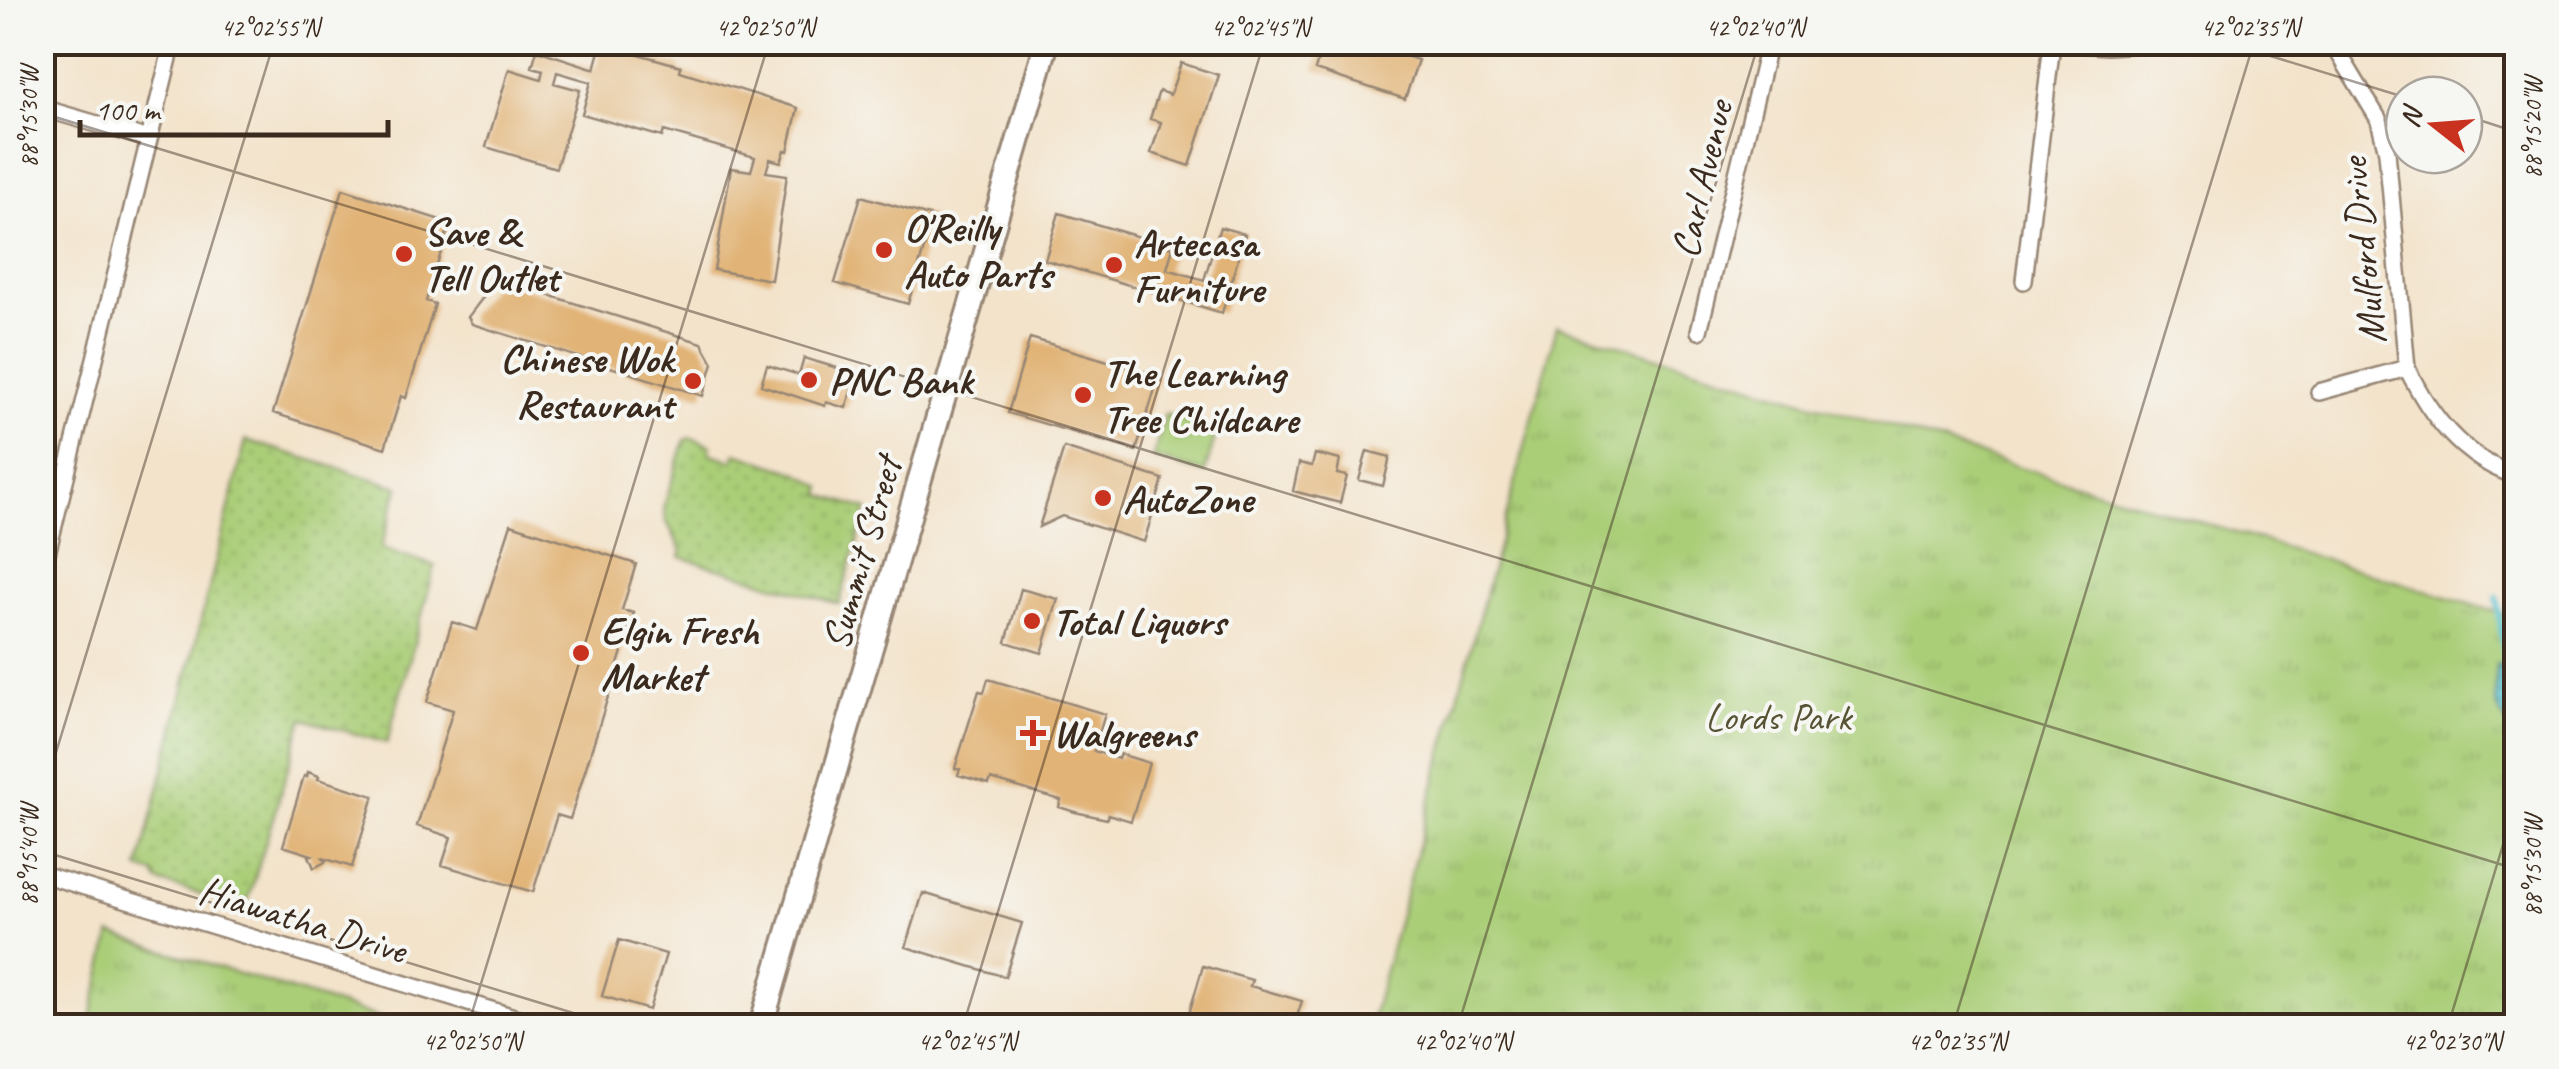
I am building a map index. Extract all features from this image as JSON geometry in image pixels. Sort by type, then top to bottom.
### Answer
[{"type":"main road","name":"Summit Street","points":[[761,1026],[1048,42]]},
{"type":"street","points":[[42,574],[173,42]]},
{"type":"street","name":"Carl Avenue","points":[[1699,331],[1769,42]]},
{"type":"street","points":[[2024,282],[2051,43],[2108,46],[2166,42]]},
{"type":"street","name":"Mulford Drive","points":[[2332,42],[2378,120],[2387,152],[2407,368],[2421,397],[2452,437],[2483,462],[2516,476]]},
{"type":"street","points":[[42,108],[149,139]]},
{"type":"street","points":[[2320,392],[2407,368]]},
{"type":"street","name":"Hiawatha Drive","points":[[42,874],[544,1026]]},
{"type":"green space","name":"Lords Park","points":[[1557,326],[2516,618],[2516,1026],[1370,1026]]},
{"type":"green space","points":[[1165,414],[1217,430],[1205,473],[1153,458]]},
{"type":"green space","points":[[691,438],[711,445],[709,453],[733,461],[736,453],[797,472],[823,487],[821,495],[867,509],[839,604],[680,557],[682,551],[666,520],[664,506],[685,440]]},
{"type":"green space","points":[[246,440],[399,487],[381,548],[435,566],[387,743],[303,719],[246,907],[158,882],[154,874],[139,869]]},
{"type":"green space","points":[[111,934],[406,1026],[89,1026]]},
{"type":"water","points":[[2496,664],[2516,669],[2516,740],[2496,706]]},
{"type":"building","points":[[1323,42],[1388,42],[1386,50],[1418,60],[1405,99],[1315,70]]},
{"type":"building","points":[[602,44],[681,66],[680,71],[798,108],[788,151],[785,150],[781,162],[770,159],[766,172],[787,175],[771,280],[714,270],[731,168],[751,171],[755,157],[664,131],[662,137],[582,114],[591,82],[557,72],[554,83],[580,90],[556,168],[486,147],[509,69],[541,79],[543,70],[532,67],[537,50],[595,69]]},
{"type":"building","points":[[1181,63],[1219,75],[1190,166],[1151,153],[1161,122],[1150,119],[1159,91],[1170,95]]},
{"type":"building","points":[[343,189],[450,223],[426,301],[435,304],[406,398],[401,396],[385,448],[273,413]]},
{"type":"building","name":"O'Reilly Auto Parts","points":[[861,196],[933,217],[908,304],[835,283]]},
{"type":"building","name":"Artecasa Furniture","points":[[1059,213],[1173,247],[1167,269],[1204,280],[1220,227],[1245,234],[1222,313],[1045,260]]},
{"type":"building","points":[[497,279],[702,343],[713,363],[703,396],[472,324],[468,317]]},
{"type":"building","name":"The Learning Tree Childcare","points":[[1030,338],[1159,376],[1136,451],[1008,413]]},
{"type":"building","name":"PNC Bank","points":[[804,358],[857,374],[846,408],[826,402],[825,406],[761,385],[767,365],[799,375]]},
{"type":"building","name":"AutoZone","points":[[1064,448],[1163,479],[1144,542],[1062,516],[1039,527]]},
{"type":"building","points":[[1367,451],[1390,457],[1383,486],[1359,480]]},
{"type":"building","points":[[1315,454],[1340,460],[1337,474],[1347,476],[1340,503],[1293,491],[1299,463],[1312,466]]},
{"type":"building","points":[[511,524],[636,564],[622,610],[634,613],[570,819],[557,815],[533,892],[442,865],[451,837],[417,826],[453,710],[427,702],[452,622],[477,630]]},
{"type":"building","name":"Total Liquors","points":[[1021,589],[1058,599],[1042,653],[1006,642]]},
{"type":"building","name":"Walgreens","points":[[988,679],[1105,714],[1094,751],[1149,763],[1131,821],[1108,814],[1107,819],[1075,812],[1059,807],[1061,800],[991,779],[989,784],[958,775],[960,769],[955,768],[979,691],[984,692]]},
{"type":"building","points":[[308,772],[319,776],[318,779],[374,796],[352,867],[323,858],[325,862],[314,868],[309,856],[312,855],[283,846]]},
{"type":"building","points":[[923,893],[1022,923],[1005,977],[906,947]]},
{"type":"building","points":[[619,940],[666,954],[649,1010],[602,996]]},
{"type":"building","points":[[1203,966],[1252,980],[1250,986],[1302,1001],[1294,1026],[1191,1026],[1194,1018],[1188,1017]]},
{"type":"waterway","points":[[2497,597],[2505,660],[2516,683]]},
{"type":"place","name":"O'Reilly Auto Parts","points":[[884,250]]},
{"type":"place","name":"Save & Tell Outlet","points":[[404,254]]},
{"type":"place","name":"Artecasa Furniture","points":[[1114,265]]},
{"type":"place","name":"PNC Bank","points":[[809,380]]},
{"type":"place","name":"Chinese Wok Restaurant","points":[[693,381]]},
{"type":"place","name":"The Learning Tree Childcare","points":[[1083,395]]},
{"type":"place","name":"AutoZone","points":[[1103,498]]},
{"type":"place","name":"Total Liquors","points":[[1032,621]]},
{"type":"place","name":"Elgin Fresh Market","points":[[581,653]]},
{"type":"place","name":"Walgreens","points":[[1033,733]]}]
